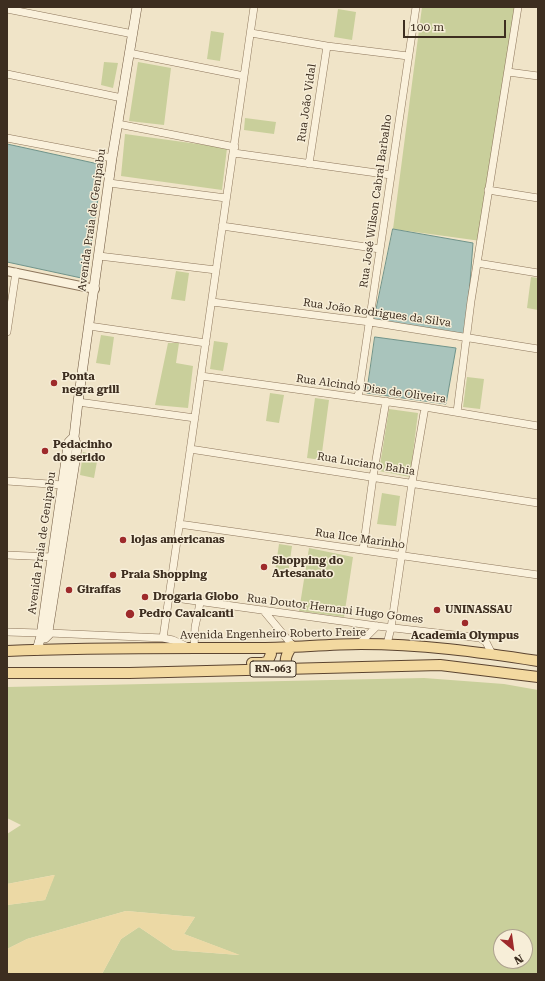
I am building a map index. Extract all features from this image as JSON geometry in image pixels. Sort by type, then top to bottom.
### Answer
[{"type":"main road","name":"Avenida Praia de Genipabu","points":[[37,650],[44,633],[76,455],[77,447],[74,436],[78,402],[95,290],[112,158],[137,7]]},
{"type":"main road","name":"Avenida Praia de Genipabu","points":[[44,633],[52,557],[68,446],[69,442],[74,436]]},
{"type":"main road","name":"Avenida Engenheiro Roberto Freire","points":[[7,651],[130,647],[269,648],[292,646],[387,644],[427,646],[538,661]]},
{"type":"main road","points":[[287,670],[285,660],[286,654],[292,646]]},
{"type":"main road","points":[[220,671],[230,664],[264,663],[268,661],[271,654],[269,648]]},
{"type":"main road","name":"RN-063","points":[[7,673],[129,673],[440,665],[538,677]]},
{"type":"street","points":[[163,638],[254,7]]},
{"type":"street","name":"Rua José Wilson Cabral Barbalho","points":[[358,398],[416,7]]},
{"type":"street","points":[[457,412],[471,300],[518,7]]},
{"type":"street","points":[[7,9],[133,34]]},
{"type":"street","points":[[251,33],[326,46],[408,56]]},
{"type":"street","name":"Rua João Vidal","points":[[309,164],[326,46]]},
{"type":"street","points":[[129,53],[244,76]]},
{"type":"street","points":[[508,72],[538,76]]},
{"type":"street","points":[[7,74],[122,98]]},
{"type":"street","points":[[118,124],[234,150],[309,164],[391,175]]},
{"type":"street","points":[[7,138],[112,158]]},
{"type":"street","points":[[109,183],[226,198]]},
{"type":"street","points":[[488,190],[538,198]]},
{"type":"street","points":[[222,226],[380,249]]},
{"type":"street","points":[[99,256],[216,270]]},
{"type":"street","points":[[477,263],[538,273]]},
{"type":"street","points":[[7,271],[95,290]]},
{"type":"street","points":[[7,332],[16,272]]},
{"type":"street","name":"Rua João Rodrigues da Silva","points":[[212,302],[370,322],[538,348]]},
{"type":"street","points":[[89,326],[206,343]]},
{"type":"street","name":"Rua Alcindo Dias de Oliveira","points":[[201,376],[386,401],[538,426]]},
{"type":"street","points":[[363,550],[373,477],[386,401]]},
{"type":"street","points":[[78,402],[195,418]]},
{"type":"street","points":[[387,644],[391,628],[412,483],[425,407]]},
{"type":"street","name":"Rua Luciano Bahia","points":[[190,449],[538,503]]},
{"type":"street","points":[[7,481],[63,485]]},
{"type":"street","name":"Rua Ilce Marinho","points":[[179,524],[538,575]]},
{"type":"street","points":[[7,555],[52,557]]},
{"type":"street","name":"Rua Doutor Hernani Hugo Gomes","points":[[168,597],[200,603],[480,638],[486,642],[492,654]]},
{"type":"street","points":[[7,632],[163,638],[173,640],[192,648],[200,603]]},
{"type":"street","points":[[263,610],[292,646]]},
{"type":"street","points":[[359,644],[377,626]]},
{"type":"green space","points":[[422,7],[515,7],[481,241],[393,229]]},
{"type":"green space","points":[[338,9],[356,12],[352,40],[334,37]]},
{"type":"green space","points":[[211,31],[224,33],[220,61],[207,59]]},
{"type":"green space","points":[[104,62],[118,63],[113,88],[101,85]]},
{"type":"green space","points":[[138,62],[171,68],[164,125],[129,121]]},
{"type":"green space","points":[[245,118],[276,122],[274,134],[244,130]]},
{"type":"green space","points":[[125,134],[227,148],[222,190],[121,176]]},
{"type":"green space","points":[[176,271],[189,273],[185,301],[171,299]]},
{"type":"green space","points":[[531,277],[538,278],[538,310],[527,308]]},
{"type":"green space","points":[[101,335],[114,337],[110,365],[96,363]]},
{"type":"green space","points":[[214,341],[228,343],[223,371],[210,369]]},
{"type":"green space","points":[[168,343],[179,343],[176,363],[193,366],[188,408],[155,405]]},
{"type":"green space","points":[[467,377],[484,379],[480,409],[463,407]]},
{"type":"green space","points":[[270,393],[284,395],[279,423],[266,421]]},
{"type":"green space","points":[[315,398],[329,400],[321,460],[307,458]]},
{"type":"green space","points":[[389,409],[418,413],[410,477],[379,471]]},
{"type":"green space","points":[[83,452],[98,456],[94,478],[80,475]]},
{"type":"green space","points":[[382,493],[400,496],[396,526],[377,524]]},
{"type":"green space","points":[[279,544],[292,546],[288,574],[275,572]]},
{"type":"green space","points":[[309,548],[353,557],[344,617],[299,611]]},
{"type":"green space","points":[[424,678],[504,684],[538,690],[538,974],[102,974],[121,939],[139,927],[173,950],[239,955],[184,934],[195,917],[126,911],[27,939],[7,949],[7,905],[45,900],[54,875],[7,884],[7,834],[21,825],[7,818],[7,687]]},
{"type":"sand","points":[[55,875],[45,900],[7,905],[7,884]]},
{"type":"sand","points":[[126,911],[195,917],[184,934],[240,955],[173,950],[139,927],[121,939],[102,974],[7,974],[7,949],[27,939]]},
{"type":"water","points":[[7,144],[103,165],[86,279],[7,262]]},
{"type":"water","points":[[393,229],[473,243],[466,335],[374,321]]},
{"type":"water","points":[[375,337],[456,348],[446,404],[367,393]]},
{"type":"place","name":"Ponta negra grill","points":[[54,383]]},
{"type":"place","name":"Pedacinho do serido","points":[[45,451]]},
{"type":"place","name":"lojas americanas","points":[[123,540]]},
{"type":"place","name":"Shopping do Artesanato","points":[[264,567]]},
{"type":"place","name":"Praia Shopping","points":[[113,575]]},
{"type":"place","name":"Giraffas","points":[[69,590]]},
{"type":"place","name":"Drogaria Globo","points":[[145,597]]},
{"type":"place","name":"UNINASSAU","points":[[437,610]]},
{"type":"place","name":"Pedro Cavalcanti","points":[[130,614]]},
{"type":"place","name":"Academia Olympus","points":[[465,623]]}]
